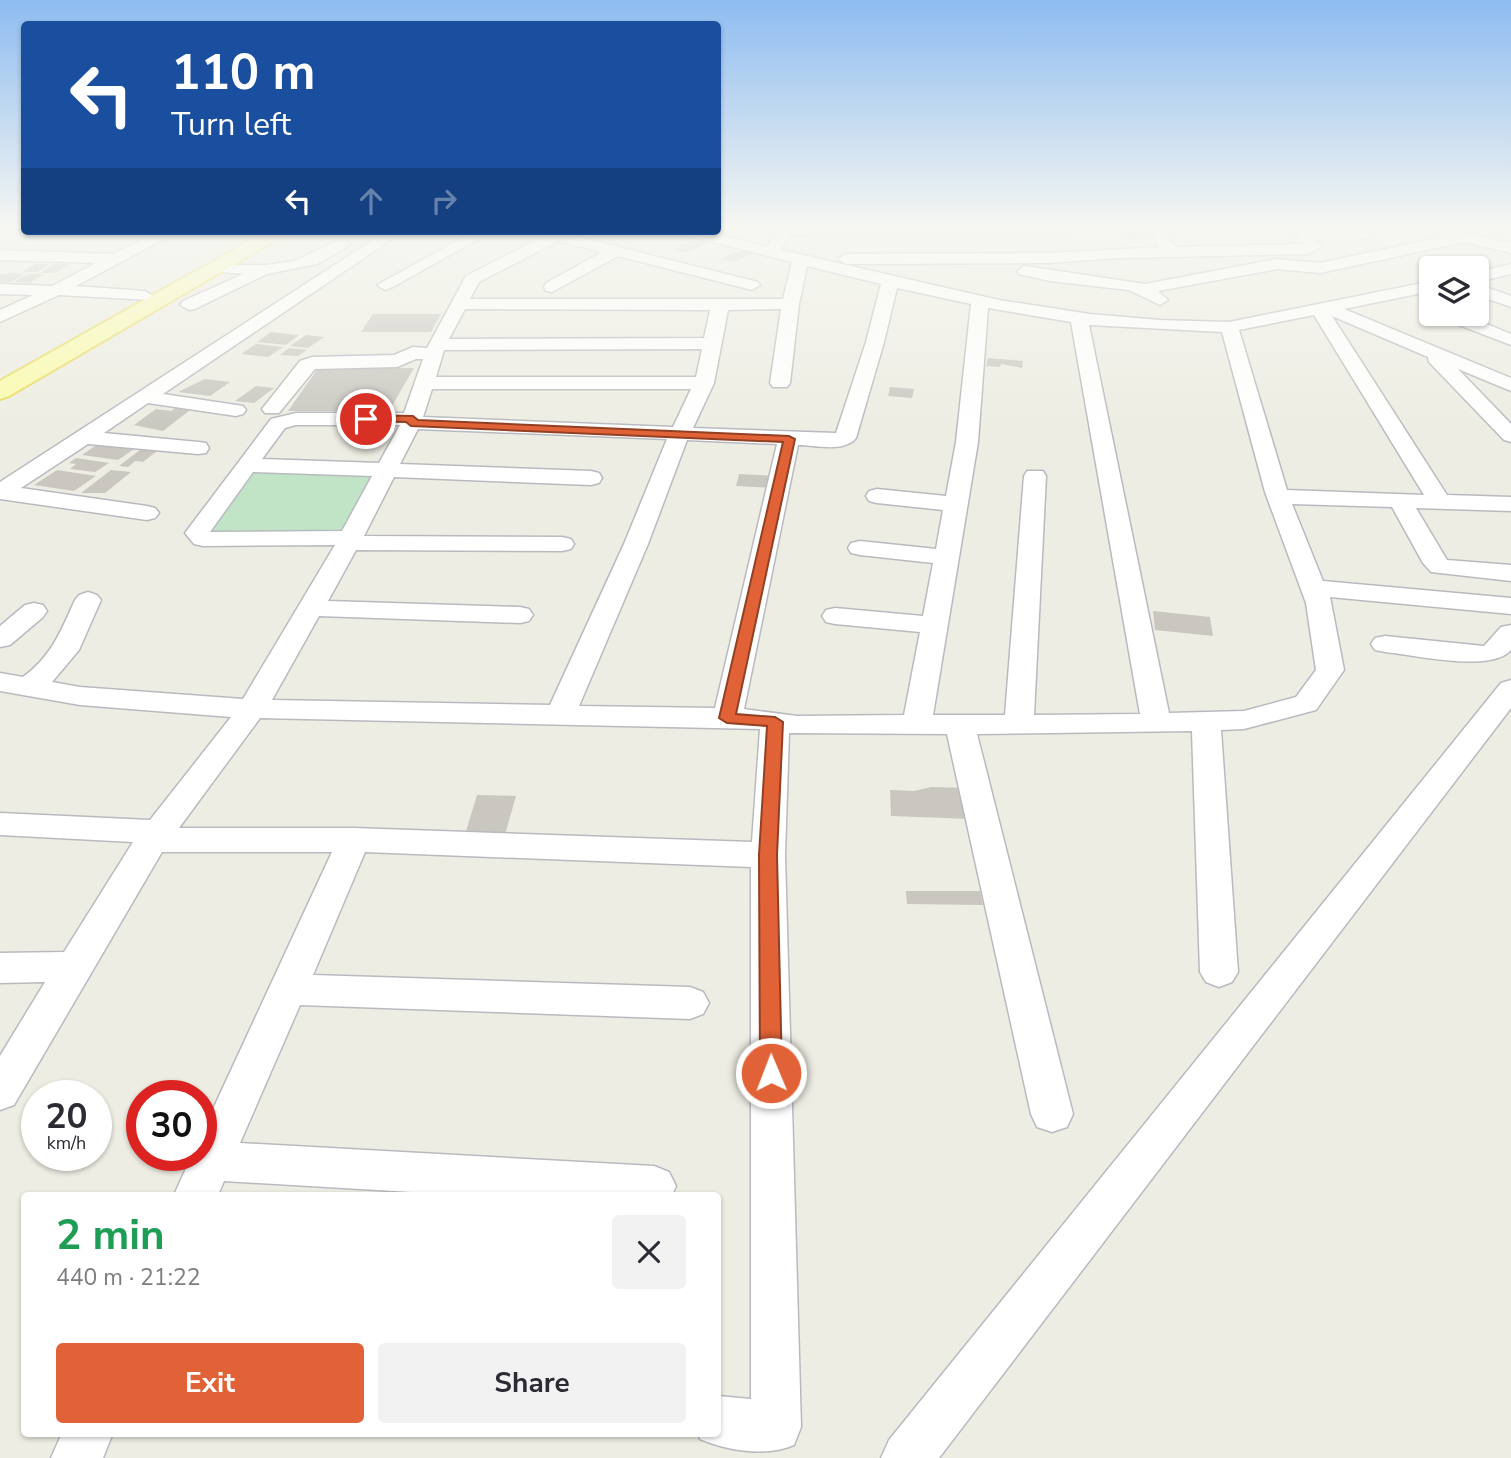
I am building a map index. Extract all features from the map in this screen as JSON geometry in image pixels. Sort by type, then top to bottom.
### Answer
[{"type":"main road","points":[[0,377],[148,294]]},
{"type":"main road","points":[[0,391],[169,294]]},
{"type":"street","points":[[0,317],[48,294]]},
{"type":"street","points":[[116,294],[145,296]]},
{"type":"street","points":[[189,305],[212,294]]},
{"type":"street","points":[[147,513],[0,492],[301,294]]},
{"type":"street","points":[[0,1092],[155,836],[252,709],[349,540],[412,421],[436,349],[463,294]]},
{"type":"street","points":[[780,383],[789,304],[793,294]]},
{"type":"street","points":[[562,544],[199,537],[197,533],[278,423],[286,420],[412,421],[789,439],[845,438],[887,294]]},
{"type":"street","points":[[946,294],[1079,317],[1201,327],[1229,327],[1415,295]]},
{"type":"street","points":[[1152,294],[1201,327]]},
{"type":"street","points":[[1490,294],[1511,302]]},
{"type":"street","points":[[917,724],[967,442],[980,302]]},
{"type":"street","points":[[457,304],[704,383]]},
{"type":"street","points":[[425,383],[720,305],[789,304]]},
{"type":"street","points":[[560,715],[636,544],[659,480],[704,383],[720,305]]},
{"type":"street","points":[[1323,309],[1511,384]]},
{"type":"street","points":[[1323,309],[1440,502]]},
{"type":"street","points":[[1079,317],[1156,723]]},
{"type":"street","points":[[1476,326],[1511,340]]},
{"type":"street","points":[[0,682],[80,696],[252,709],[727,718],[797,725],[1244,720],[1306,704],[1330,670],[1319,603],[1278,497],[1229,327]]},
{"type":"street","points":[[272,409],[307,365],[313,363],[397,361],[436,349],[574,343],[714,343]]},
{"type":"street","points":[[1428,350],[1507,430]]},
{"type":"street","points":[[145,397],[236,410]]},
{"type":"street","points":[[84,437],[198,448]]},
{"type":"street","points":[[727,718],[789,439]]},
{"type":"street","points":[[248,465],[591,478]]},
{"type":"street","points":[[1019,722],[1035,476]]},
{"type":"street","points":[[877,496],[956,504]]},
{"type":"street","points":[[1278,497],[1511,504]]},
{"type":"street","points":[[1400,501],[1435,563],[1440,567],[1511,573]]},
{"type":"street","points":[[860,548],[946,557]]},
{"type":"street","points":[[1313,588],[1511,606]]},
{"type":"street","points":[[27,688],[48,673],[62,657],[88,600]]},
{"type":"street","points":[[308,608],[520,615]]},
{"type":"street","points":[[0,639],[34,611]]},
{"type":"street","points":[[835,615],[934,625]]},
{"type":"street","points":[[1385,645],[1485,654],[1495,651],[1511,632]]},
{"type":"street","points":[[907,1458],[1511,689]]},
{"type":"street","points":[[1206,721],[1219,972]]},
{"type":"street","points":[[721,1421],[776,1427],[768,855],[775,722]]},
{"type":"street","points":[[960,724],[1052,1114]]},
{"type":"street","points":[[0,824],[155,836],[354,840],[768,855]]},
{"type":"street","points":[[354,840],[204,1178],[654,1186]]},
{"type":"street","points":[[0,968],[74,967]]},
{"type":"street","points":[[287,989],[690,1003]]},
{"type":"street","points":[[77,1458],[86,1437]]},
{"type":"green space","points":[[252,471],[369,476],[371,479],[342,533],[207,533]]},
{"type":"building","points":[[373,314],[441,314],[431,332],[361,332]]},
{"type":"building","points":[[271,332],[299,335],[286,345],[257,342]]},
{"type":"building","points":[[306,335],[324,337],[308,348],[290,346]]},
{"type":"building","points":[[256,344],[283,347],[268,357],[241,354]]},
{"type":"building","points":[[289,348],[307,350],[298,356],[280,355]]},
{"type":"building","points":[[988,358],[1023,361],[1022,368],[1001,364],[1000,367],[986,366]]},
{"type":"building","points":[[319,367],[414,368],[389,411],[288,411]]},
{"type":"building","points":[[205,379],[230,382],[210,396],[178,392]]},
{"type":"building","points":[[256,386],[274,388],[254,403],[235,401]]},
{"type":"building","points":[[890,387],[914,389],[912,398],[888,396]]},
{"type":"building","points":[[175,408],[190,410],[163,431],[134,425],[156,409],[171,411]]},
{"type":"building","points":[[101,442],[137,447],[118,460],[82,455]]},
{"type":"building","points":[[145,446],[161,448],[143,462],[135,461],[128,467],[119,466]]},
{"type":"building","points":[[76,458],[109,463],[95,472],[70,469],[76,464],[69,463]]},
{"type":"building","points":[[57,470],[96,476],[74,491],[34,485]]},
{"type":"building","points":[[111,470],[131,472],[105,493],[81,493]]},
{"type":"building","points":[[739,474],[777,476],[775,488],[736,486]]},
{"type":"building","points":[[1153,611],[1210,617],[1213,636],[1155,630]]},
{"type":"building","points":[[931,787],[969,788],[972,819],[891,816],[890,790],[914,791]]},
{"type":"building","points":[[477,795],[516,796],[504,838],[464,838]]},
{"type":"building","points":[[906,891],[980,891],[983,905],[907,904]]},
{"type":"route","points":[[366,419],[413,419],[411,423],[789,439],[727,718],[775,722],[768,855],[771,1073]]}]
